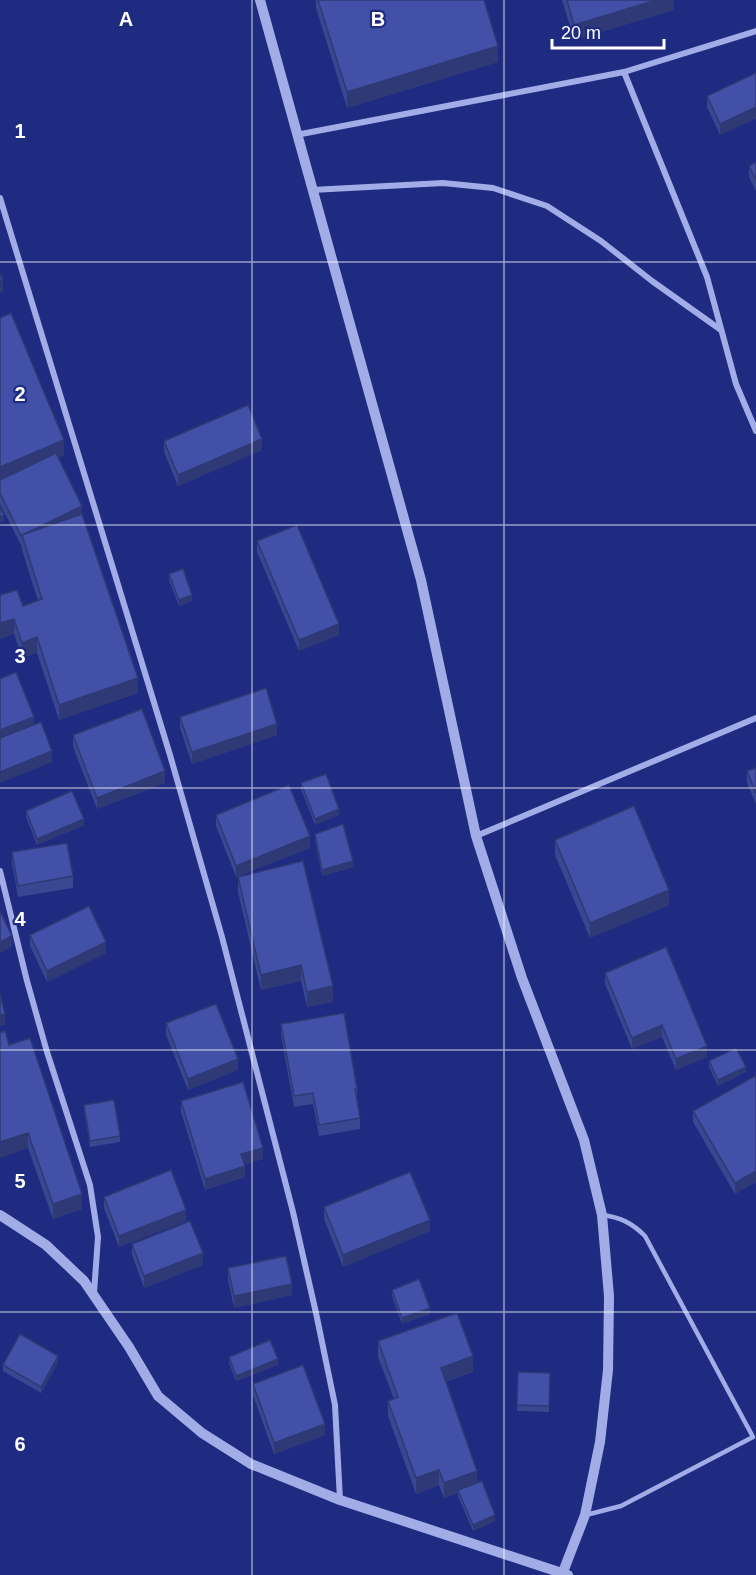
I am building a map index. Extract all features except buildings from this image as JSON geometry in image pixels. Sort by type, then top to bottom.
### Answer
[{"type":"street","points":[[0,1215],[46,1245],[84,1281],[129,1347],[158,1396],[202,1433],[251,1464],[340,1500],[566,1574],[585,1515],[600,1442],[608,1370],[609,1296],[602,1215],[584,1140],[522,978],[476,836],[421,580],[260,0]]},
{"type":"street","points":[[296,135],[624,72],[756,31]]},
{"type":"street","points":[[624,72],[707,277],[736,384],[756,431]]},
{"type":"street","points":[[311,190],[443,183],[493,188],[525,198],[547,206],[601,241],[721,330]]},
{"type":"street","points":[[0,198],[170,755],[222,937],[293,1212],[316,1313],[335,1405],[340,1500]]},
{"type":"street","points":[[476,836],[756,718]]},
{"type":"street","points":[[0,871],[47,1052],[90,1185],[98,1237],[94,1296]]},
{"type":"lane","points":[[585,1515],[602,1513],[621,1506],[753,1437],[645,1236],[627,1221],[615,1216],[602,1215]]}]
